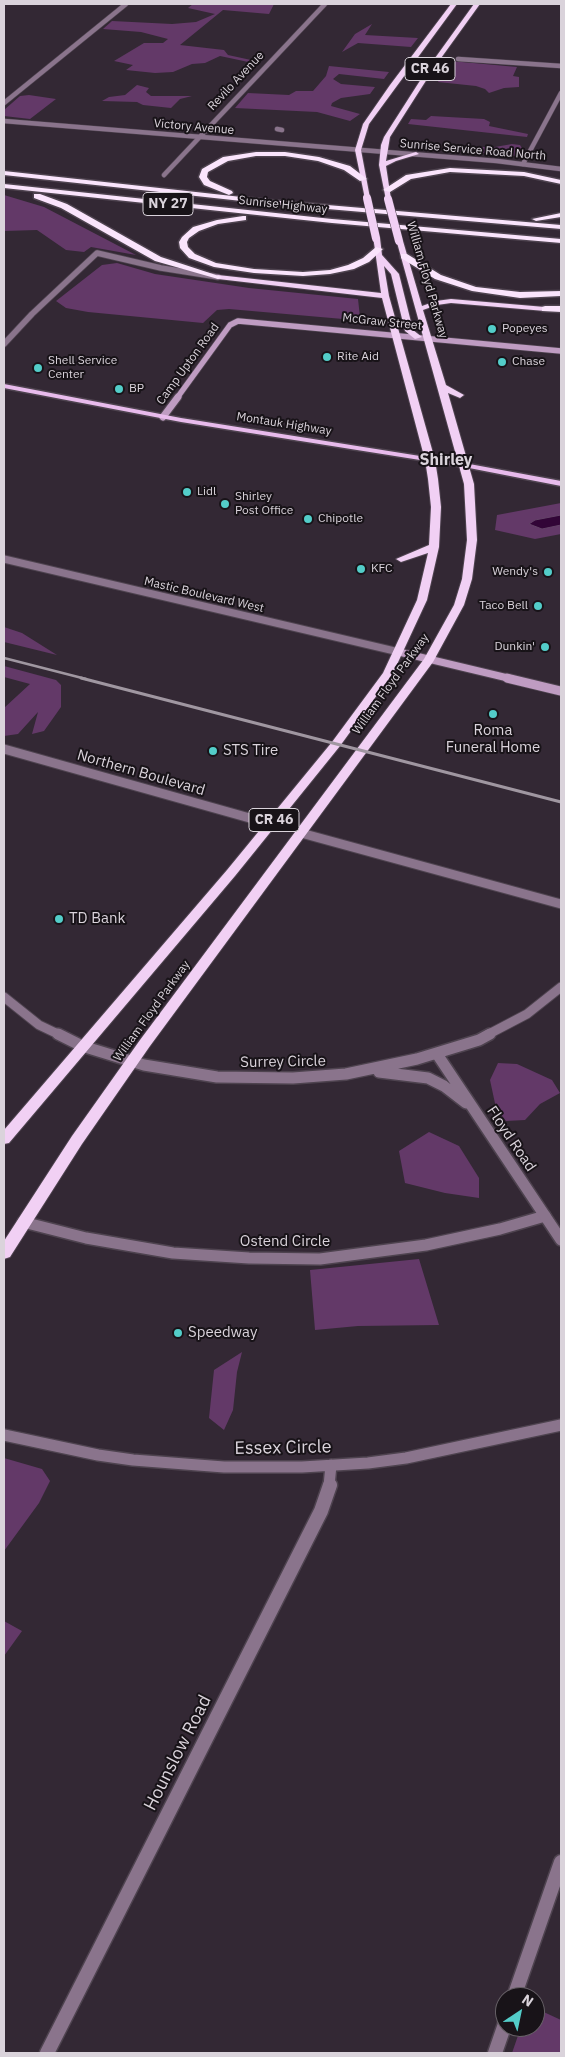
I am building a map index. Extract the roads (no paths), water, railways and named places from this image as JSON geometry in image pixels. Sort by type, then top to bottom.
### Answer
[{"type":"highway","name":"William Floyd Parkway","points":[[4,1139],[272,824],[364,708],[388,673],[422,600],[434,547],[436,507],[430,460],[394,335],[358,150],[362,132],[372,114],[454,4]]},
{"type":"highway","name":"William Floyd Parkway","points":[[4,1253],[77,1140],[429,660],[459,605],[467,579],[472,540],[469,484],[454,413],[442,388],[388,199],[382,165],[382,152],[387,137],[398,118],[477,4]]},
{"type":"highway","points":[[269,202],[220,190],[207,183],[204,174],[212,166],[226,160],[248,155],[275,154],[302,156],[327,161],[347,168],[363,179]]},
{"type":"highway","points":[[382,165],[394,159],[416,154]]},
{"type":"highway","points":[[387,190],[409,177],[425,172],[450,170],[539,176],[561,182]]},
{"type":"highway","name":"Sunrise Highway","points":[[4,173],[269,202],[561,227]]},
{"type":"highway","points":[[4,187],[56,202],[150,256],[177,266],[218,277],[385,296]]},
{"type":"highway","name":"Sunrise Highway","points":[[4,187],[332,221],[561,240]]},
{"type":"highway","points":[[447,218],[526,220],[561,215]]},
{"type":"highway","points":[[332,221],[253,218],[223,220],[192,232],[184,240],[183,245],[192,256],[214,265],[254,271],[303,274],[330,272],[351,267],[379,253],[395,274],[410,331],[418,337]]},
{"type":"highway","points":[[499,236],[561,245]]},
{"type":"highway","points":[[404,256],[438,277],[475,289],[520,295],[561,294]]},
{"type":"highway","points":[[420,309],[436,303],[451,301],[561,309]]},
{"type":"highway","points":[[442,388],[460,395]]},
{"type":"highway","points":[[401,559],[434,547]]},
{"type":"main road","name":"McGraw Street","points":[[230,325],[238,321],[252,320],[561,351]]},
{"type":"main road","name":"Camp Upton Road","points":[[163,417],[230,325]]},
{"type":"main road","name":"Montauk Highway","points":[[4,386],[163,417],[430,460],[561,484]]},
{"type":"main road","points":[[399,652],[561,691]]},
{"type":"street","points":[[4,103],[126,4]]},
{"type":"street","name":"Revilo Avenue","points":[[164,175],[325,4]]},
{"type":"street","points":[[458,59],[561,66]]},
{"type":"street","points":[[524,164],[561,92]]},
{"type":"street","name":"Victory Avenue","points":[[4,121],[382,152]]},
{"type":"street","name":"Sunrise Service Road North","points":[[382,152],[561,169]]},
{"type":"street","points":[[4,344],[32,314],[97,253],[167,269],[218,277]]},
{"type":"street","name":"Mastic Boulevard West","points":[[4,559],[399,652]]},
{"type":"street","name":"Northern Boulevard","points":[[4,749],[272,824]]},
{"type":"street","points":[[301,833],[561,904]]},
{"type":"street","name":"Surrey Circle","points":[[4,997],[39,1024],[82,1046],[133,1063],[191,1074],[251,1078],[320,1077],[368,1071],[437,1054],[479,1040],[514,1022],[540,1005],[561,987]]},
{"type":"street","name":"Floyd Road","points":[[437,1054],[561,1240]]},
{"type":"street","points":[[368,1071],[407,1074],[428,1078],[444,1086],[473,1108]]},
{"type":"street","name":"Ostend Circle","points":[[23,1222],[86,1238],[172,1253],[249,1258],[312,1259],[426,1245],[500,1229],[545,1216]]},
{"type":"street","name":"Essex Circle","points":[[4,1435],[98,1455],[174,1464],[268,1468],[331,1466],[406,1458],[561,1425]]},
{"type":"street","name":"Hounslow Road","points":[[47,2053],[321,1511],[330,1484],[331,1466]]},
{"type":"street","points":[[517,1987],[561,1862]]},
{"type":"street","points":[[495,2053],[501,2037]]},
{"type":"railway","points":[[4,658],[86,679]]},
{"type":"railway","points":[[81,678],[561,802]]},
{"type":"place","name":"Popeyes","points":[[492,329]]},
{"type":"place","name":"Rite Aid","points":[[327,357]]},
{"type":"place","name":"Chase","points":[[502,362]]},
{"type":"place","name":"Shell Service Center","points":[[38,368]]},
{"type":"place","name":"BP","points":[[119,389]]},
{"type":"place","name":"Lidl","points":[[187,492]]},
{"type":"place","name":"Shirley Post Office","points":[[225,504]]},
{"type":"place","name":"Chipotle","points":[[308,519]]},
{"type":"place","name":"KFC","points":[[361,569]]},
{"type":"place","name":"Wendy's","points":[[548,572]]},
{"type":"place","name":"Taco Bell","points":[[538,606]]},
{"type":"place","name":"Dunkin'","points":[[545,647]]},
{"type":"place","name":"Roma Funeral Home","points":[[493,714]]},
{"type":"place","name":"STS Tire","points":[[213,751]]},
{"type":"place","name":"TD Bank","points":[[59,919]]},
{"type":"place","name":"Speedway","points":[[178,1333]]},
{"type":"district","name":"Shirley","points":[[446,460]]}]
